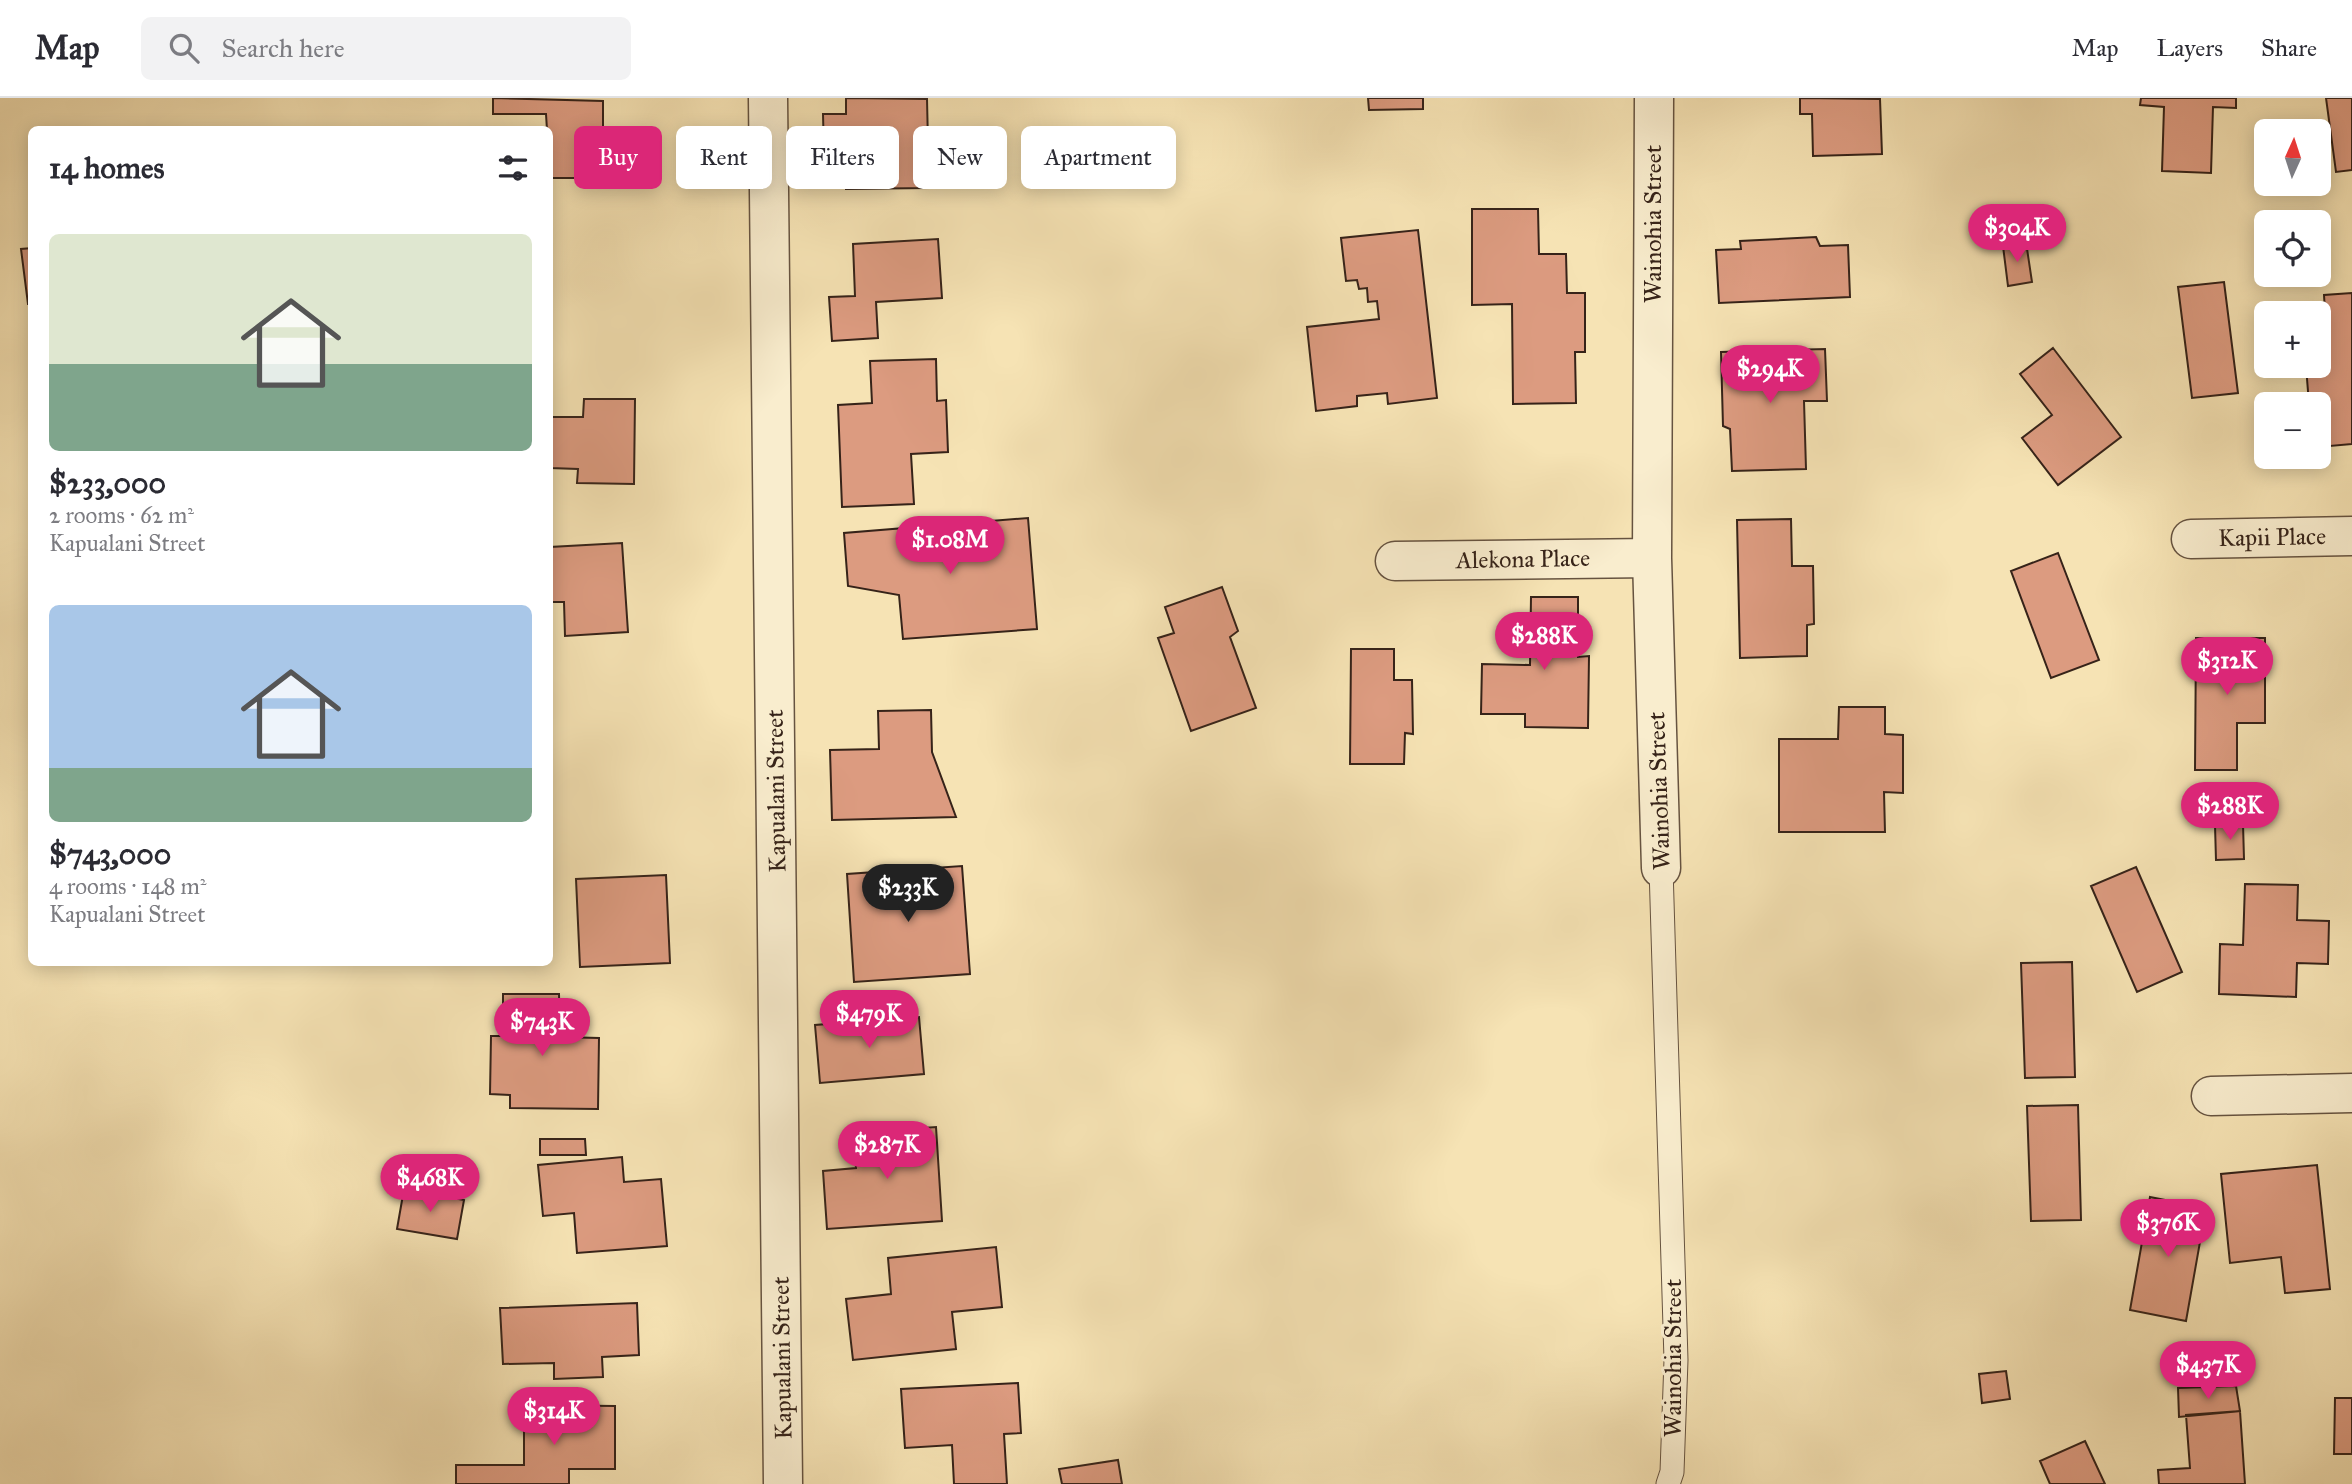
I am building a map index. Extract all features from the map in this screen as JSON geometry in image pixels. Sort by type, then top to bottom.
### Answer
[{"type":"street","name":"Kapualani Street","points":[[768,98],[783,1484]]},
{"type":"street","name":"Wainohia Street","points":[[1654,98],[1652,558],[1661,868]]},
{"type":"street","name":"Kapii Place","points":[[2191,539],[2352,536]]},
{"type":"street","name":"Alekona Place","points":[[1395,561],[1652,558]]},
{"type":"street","points":[[2211,1096],[2352,1093]]},
{"type":"lane","name":"Wainohia Street","points":[[1661,868],[1676,1360],[1672,1472],[1668,1484]]},
{"type":"building","points":[[493,98],[603,101],[603,126],[574,126],[574,178],[553,178],[553,126],[547,126],[546,114],[493,114]]},
{"type":"building","points":[[846,98],[927,99],[928,126],[913,126],[913,188],[899,188],[899,126],[823,126],[823,114],[846,114]]},
{"type":"building","points":[[1368,98],[1423,98],[1423,109],[1369,110]]},
{"type":"building","points":[[1800,98],[1880,99],[1882,154],[1813,156],[1812,114],[1800,114]]},
{"type":"building","points":[[2141,98],[2236,98],[2236,108],[2213,107],[2211,173],[2162,171],[2164,107],[2140,105]]},
{"type":"building","points":[[2326,98],[2352,98],[2352,170],[2336,172],[2331,119],[2329,119]]},
{"type":"building","points":[[1472,209],[1538,209],[1539,254],[1566,254],[1567,293],[1585,293],[1585,352],[1575,352],[1576,403],[1513,404],[1512,304],[1472,305]]},
{"type":"building","points":[[1418,230],[1437,398],[1388,404],[1387,393],[1357,396],[1357,406],[1316,411],[1307,327],[1379,319],[1377,301],[1368,302],[1367,288],[1359,289],[1357,280],[1346,281],[1341,238]]},
{"type":"building","points":[[1816,237],[1820,246],[1848,245],[1850,297],[1719,303],[1716,250],[1741,249],[1740,241]]},
{"type":"building","points":[[938,239],[942,298],[876,302],[878,338],[832,341],[829,297],[855,296],[853,244]]},
{"type":"building","points":[[2026,242],[2032,282],[2008,286],[2003,246]]},
{"type":"building","points":[[28,248],[28,304],[21,249]]},
{"type":"building","points":[[2224,282],[2238,393],[2192,398],[2178,287]]},
{"type":"building","points":[[2352,293],[2352,444],[2331,446],[2331,392],[2308,392],[2307,378],[2331,378],[2331,301],[2324,301],[2324,295]]},
{"type":"building","points":[[2053,348],[2121,437],[2058,485],[2022,438],[2052,415],[2020,374]]},
{"type":"building","points":[[1825,349],[1827,401],[1804,401],[1806,469],[1732,471],[1730,429],[1723,426],[1721,352]]},
{"type":"building","points":[[936,359],[937,401],[946,400],[948,452],[911,454],[914,504],[842,507],[838,405],[872,403],[870,361]]},
{"type":"building","points":[[584,399],[635,399],[634,484],[577,483],[578,469],[553,468],[553,417],[583,417]]},
{"type":"building","points":[[1028,518],[1037,629],[903,639],[899,595],[848,586],[844,533]]},
{"type":"building","points":[[1791,519],[1792,566],[1813,566],[1814,624],[1807,625],[1807,656],[1740,658],[1737,520]]},
{"type":"building","points":[[622,543],[628,632],[565,636],[564,602],[553,602],[553,547]]},
{"type":"building","points":[[2058,553],[2099,660],[2051,678],[2011,571]]},
{"type":"building","points":[[1222,587],[1238,631],[1230,637],[1256,708],[1191,731],[1158,638],[1174,633],[1165,607]]},
{"type":"building","points":[[1531,597],[1578,597],[1578,657],[1589,656],[1588,728],[1525,727],[1525,714],[1481,714],[1482,664],[1530,665]]},
{"type":"building","points":[[2196,638],[2265,638],[2265,723],[2237,723],[2237,770],[2195,770]]},
{"type":"building","points":[[1351,649],[1394,649],[1394,680],[1412,680],[1413,734],[1405,733],[1404,764],[1350,764]]},
{"type":"building","points":[[1839,707],[1885,707],[1885,734],[1903,735],[1903,793],[1884,792],[1885,832],[1779,832],[1779,739],[1838,739]]},
{"type":"building","points":[[931,710],[932,752],[956,817],[832,820],[830,750],[879,749],[878,711]]},
{"type":"building","points":[[2243,824],[2244,859],[2216,860],[2215,825]]},
{"type":"building","points":[[962,866],[970,974],[854,982],[847,874]]},
{"type":"building","points":[[2136,867],[2182,972],[2137,992],[2091,886]]},
{"type":"building","points":[[666,875],[670,963],[580,967],[576,879]]},
{"type":"building","points":[[2245,884],[2298,885],[2297,920],[2329,921],[2328,964],[2297,963],[2296,997],[2219,994],[2220,944],[2243,945]]},
{"type":"building","points":[[2072,962],[2075,1077],[2025,1078],[2021,963]]},
{"type":"building","points":[[503,994],[559,994],[560,1037],[599,1038],[598,1109],[510,1108],[510,1095],[490,1094],[491,1036],[503,1036]]},
{"type":"building","points":[[919,1017],[924,1074],[820,1083],[815,1025]]},
{"type":"building","points":[[2078,1105],[2081,1220],[2031,1221],[2027,1106]]},
{"type":"building","points":[[936,1127],[942,1221],[827,1229],[823,1171],[856,1168],[853,1133]]},
{"type":"building","points":[[540,1139],[585,1139],[586,1155],[540,1155]]},
{"type":"building","points":[[622,1157],[624,1182],[661,1179],[667,1246],[577,1253],[574,1213],[543,1216],[538,1165]]},
{"type":"building","points":[[2317,1165],[2330,1289],[2285,1293],[2281,1257],[2230,1263],[2221,1174]]},
{"type":"building","points":[[404,1189],[464,1200],[457,1239],[397,1229]]},
{"type":"building","points":[[2150,1197],[2206,1208],[2186,1321],[2130,1310]]},
{"type":"building","points":[[996,1247],[1002,1307],[952,1312],[956,1349],[853,1360],[846,1299],[891,1294],[888,1258]]},
{"type":"building","points":[[637,1303],[639,1355],[602,1357],[603,1377],[554,1379],[554,1363],[503,1364],[500,1308]]},
{"type":"building","points":[[2006,1371],[2010,1399],[1982,1403],[1979,1374]]},
{"type":"building","points":[[1018,1383],[1021,1433],[1004,1434],[1007,1484],[954,1484],[952,1445],[905,1448],[901,1389]]},
{"type":"building","points":[[2236,1386],[2240,1411],[2179,1417],[2178,1388]]},
{"type":"building","points":[[2335,1398],[2352,1398],[2352,1454],[2334,1454]]},
{"type":"building","points":[[524,1405],[615,1406],[615,1469],[569,1469],[569,1484],[456,1484],[456,1465],[524,1465]]},
{"type":"building","points":[[2240,1411],[2245,1484],[2159,1484],[2158,1470],[2190,1468],[2186,1415]]},
{"type":"building","points":[[2085,1441],[2105,1484],[2050,1484],[2040,1461]]},
{"type":"building","points":[[1118,1460],[1122,1484],[1062,1484],[1059,1469]]}]
